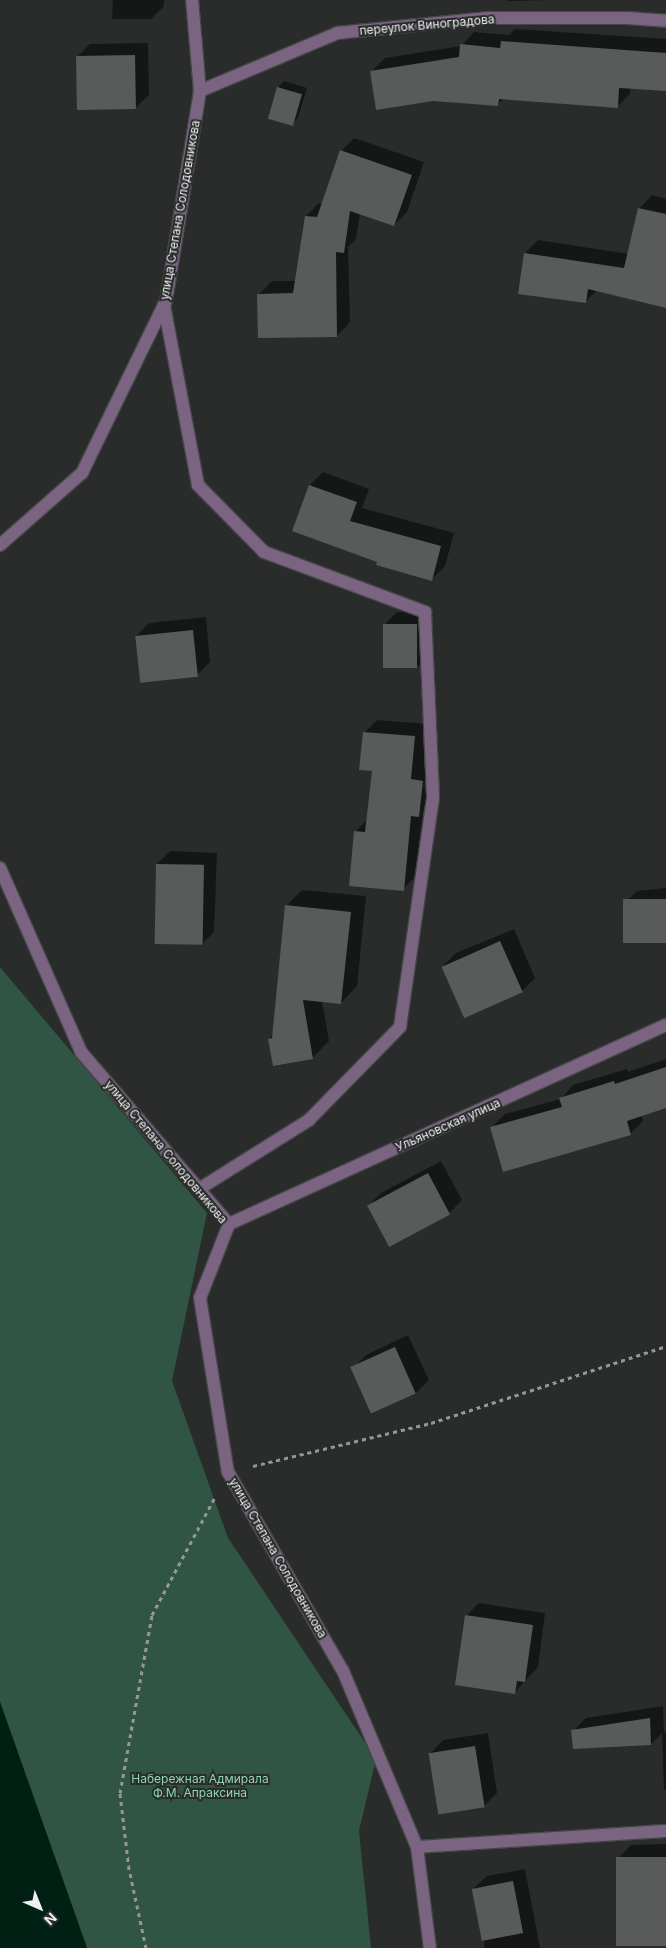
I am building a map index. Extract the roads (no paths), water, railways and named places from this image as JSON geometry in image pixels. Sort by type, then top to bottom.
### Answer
[{"type":"street","name":"улица Степана Солодовникова","points":[[0,545],[82,473],[164,305],[200,91],[192,0]]},
{"type":"street","name":"переулок Виноградова","points":[[200,91],[337,33],[488,18],[627,18],[666,21]]},
{"type":"street","points":[[164,305],[198,485],[264,552],[425,612],[433,798],[400,1027],[309,1120],[199,1189]]},
{"type":"street","name":"улица Степана Солодовникова","points":[[0,868],[81,1052],[229,1224],[200,1298],[228,1472],[343,1671],[417,1847],[430,1948]]},
{"type":"street","name":"Ульяновская улица","points":[[229,1224],[666,1025]]},
{"type":"street","points":[[417,1847],[666,1831]]},
{"type":"park label","name":"Набережная Адмирала Ф.М. Апраксина","points":[[200,1786]]}]
